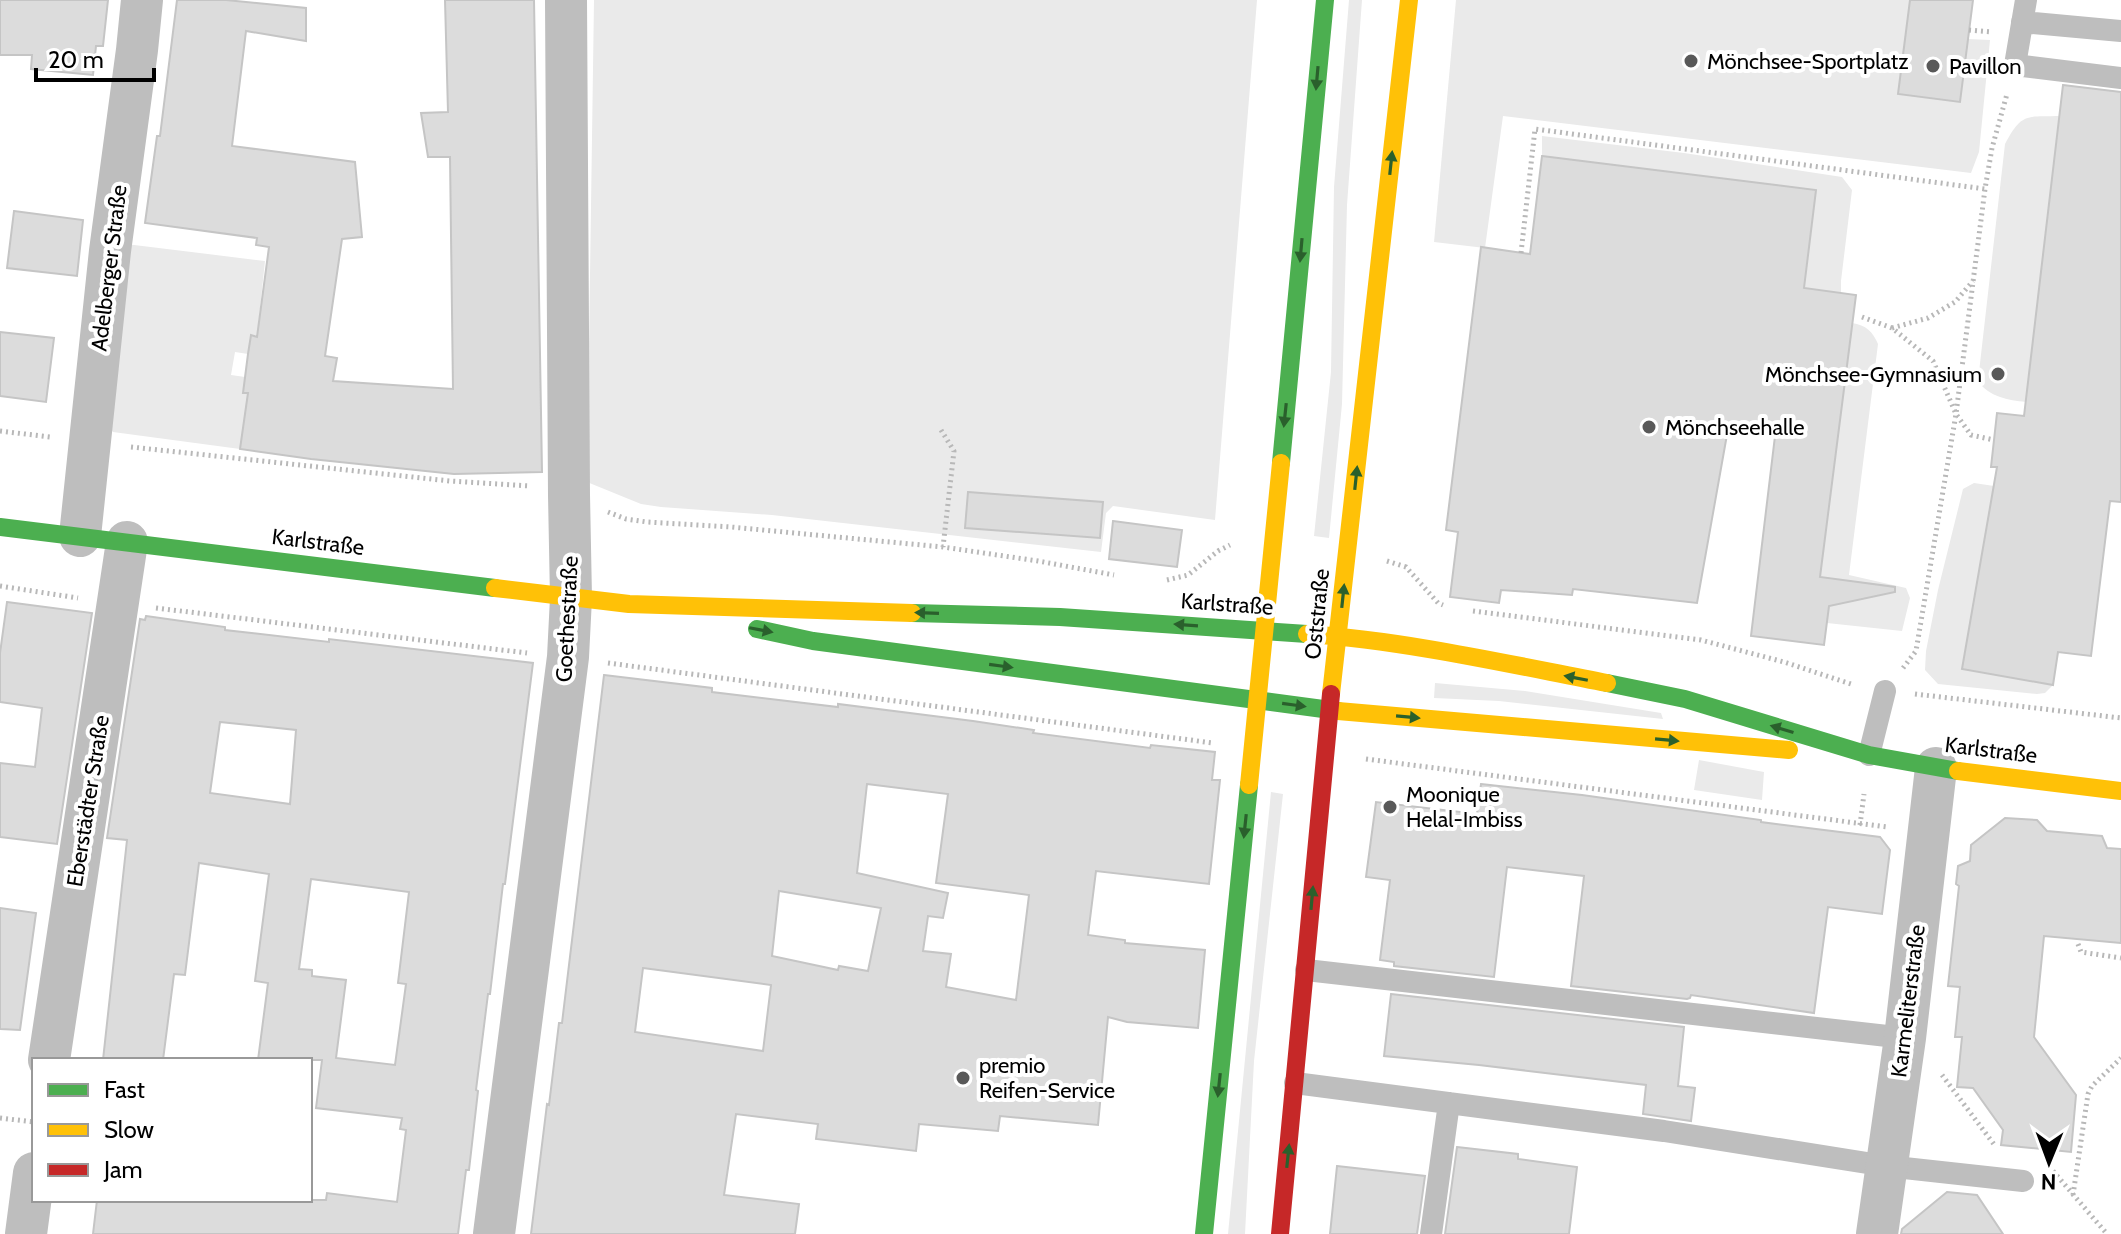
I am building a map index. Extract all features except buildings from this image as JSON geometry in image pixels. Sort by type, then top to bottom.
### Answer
[{"type":"street","name":"Adelberger Straße","points":[[80,536],[110,251],[142,0]]},
{"type":"street","name":"Goethestraße","points":[[494,1234],[568,657],[571,598],[566,0]]},
{"type":"street","points":[[1204,1234],[1325,0]]},
{"type":"street","name":"Oststraße","points":[[1280,1234],[1324,754],[1409,0]]},
{"type":"street","name":"Karlstraße","points":[[0,527],[629,604],[1060,617],[1339,636],[1434,649],[1685,699],[1863,754],[1936,768],[2121,791]]},
{"type":"street","name":"Eberstädter Straße","points":[[49,1058],[127,542]]},
{"type":"street","name":"Karlstraße","points":[[629,604],[813,641],[1330,710],[1820,753],[1863,754]]},
{"type":"street","name":"Karmeliterstraße","points":[[1877,1234],[1903,1049],[1936,768]]},
{"type":"street","points":[[26,1234],[32,1188]]},
{"type":"lane","points":[[2121,31],[2024,11],[2015,65],[2121,78]]},
{"type":"lane","points":[[1863,754],[1885,691]]},
{"type":"lane","points":[[1306,970],[1903,1049]]},
{"type":"lane","points":[[1295,1083],[1664,1131],[1886,1166],[2023,1181]]},
{"type":"lane","points":[[1431,1234],[1449,1103]]},
{"type":"path","points":[[1969,30],[1995,32]]},
{"type":"path","points":[[1885,691],[1916,651],[1956,414],[1985,189],[1992,148],[2015,65]]},
{"type":"path","points":[[1521,253],[1535,129],[1985,189]]},
{"type":"path","points":[[1892,328],[1928,318],[1955,302],[1973,280]]},
{"type":"path","points":[[1862,317],[1892,328],[1933,361],[1956,414],[1971,435],[1994,440]]},
{"type":"path","points":[[941,430],[954,451],[943,547]]},
{"type":"path","points":[[0,431],[377,474],[535,486],[636,520],[943,547],[1114,575]]},
{"type":"path","points":[[1156,581],[1188,575],[1233,543],[1272,545]]},
{"type":"path","points":[[1348,556],[1395,562],[1406,567],[1438,603],[1449,606]]},
{"type":"path","points":[[1460,609],[1701,640],[1857,686],[1885,691],[2121,718]]},
{"type":"path","points":[[2078,944],[2081,952],[2121,958]]},
{"type":"path","points":[[1903,1049],[1938,1069],[1998,1151]]},
{"type":"path","points":[[2073,1196],[2088,1094],[2092,1086],[2121,1058]]},
{"type":"path","points":[[0,1118],[32,1122]]},
{"type":"path","points":[[2049,1166],[2107,1234]]},
{"type":"shaded area","points":[[594,0],[1257,0],[1215,520],[1113,506],[1106,513],[1101,552],[772,515],[661,507],[641,504],[587,482]]},
{"type":"shaded area","points":[[1349,0],[1362,0],[1347,205],[1342,404],[1329,538],[1314,536],[1331,372],[1334,187]]},
{"type":"shaded area","points":[[1456,0],[1910,0],[1898,94],[1960,102],[1968,39],[1990,40],[1979,152],[1971,173],[1503,116],[1485,248],[1434,242]]},
{"type":"shaded area","points":[[2060,116],[2026,402],[2006,399],[1993,394],[1978,381],[2005,144],[2016,126],[2026,118]]},
{"type":"shaded area","points":[[1542,136],[1842,177],[1852,190],[1841,293],[1804,288],[1816,190],[1542,156]]},
{"type":"shaded area","points":[[126,244],[265,261],[257,337],[252,335],[248,354],[235,352],[231,375],[245,377],[243,392],[248,393],[240,449],[113,432],[105,421]]},
{"type":"shaded area","points":[[1852,323],[1868,330],[1878,344],[1849,575],[1906,588],[1910,598],[1902,631],[1827,623],[1829,606],[1820,577]]},
{"type":"shaded area","points":[[1974,483],[1994,486],[1962,669],[2053,685],[2045,693],[1938,684],[1925,670],[1938,590],[1963,489]]},
{"type":"shaded area","points":[[1435,683],[1525,691],[1661,713],[1663,719],[1499,701],[1434,698]]},
{"type":"shaded area","points":[[1699,760],[1764,772],[1762,800],[1694,790]]},
{"type":"shaded area","points":[[1271,792],[1283,794],[1254,1061],[1245,1234],[1228,1234]]},
{"type":"traffic: fast","points":[[1281,463],[1325,0]]},
{"type":"traffic: fast","points":[[0,527],[495,588]]},
{"type":"traffic: fast","points":[[912,613],[1060,617],[1307,634]]},
{"type":"traffic: fast","points":[[757,629],[813,641],[1338,711]]},
{"type":"traffic: fast","points":[[1607,683],[1685,699],[1869,755],[1958,771]]},
{"type":"traffic: fast","points":[[1204,1234],[1249,785]]},
{"type":"traffic: slow","points":[[1331,694],[1409,0]]},
{"type":"traffic: slow","points":[[1249,785],[1281,463]]},
{"type":"traffic: slow","points":[[495,588],[629,604],[912,613]]},
{"type":"traffic: slow","points":[[1307,634],[1420,648],[1607,683]]},
{"type":"traffic: slow","points":[[1338,711],[1789,750]]},
{"type":"traffic: slow","points":[[1958,771],[2121,791]]},
{"type":"traffic: jam","points":[[1280,1234],[1331,694]]},
{"type":"place","name":"Mönchsee-Sportplatz","points":[[1691,61]]},
{"type":"place","name":"Pavillon","points":[[1933,66]]},
{"type":"place","name":"Mönchsee-Gymnasium","points":[[1998,374]]},
{"type":"place","name":"Mönchseehalle","points":[[1649,427]]},
{"type":"place","name":"Moonique Helal-Imbiss","points":[[1390,807]]},
{"type":"place","name":"premio Reifen-Service","points":[[963,1078]]}]
